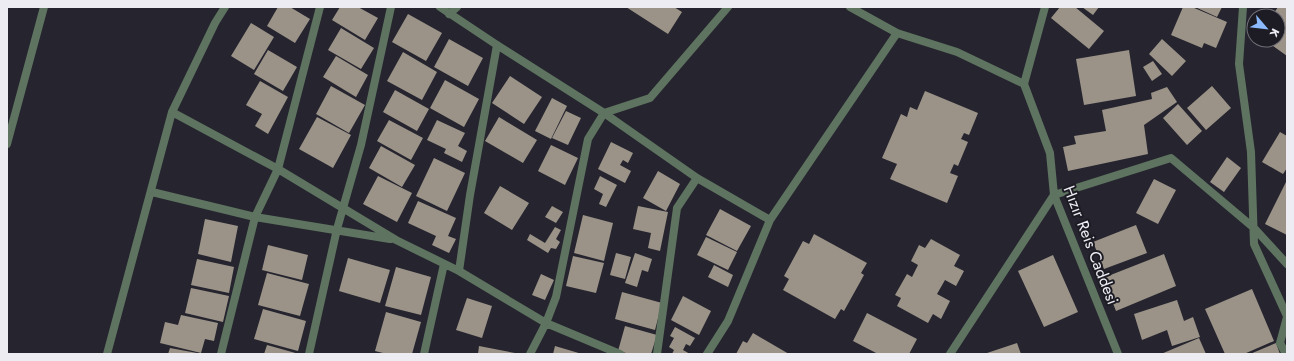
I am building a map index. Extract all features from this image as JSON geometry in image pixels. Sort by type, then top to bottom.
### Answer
[{"type":"street","points":[[7,144],[44,7]]},
{"type":"street","points":[[107,354],[152,192],[172,112],[215,23],[225,7]]},
{"type":"street","points":[[221,354],[255,217],[278,170],[320,7]]},
{"type":"street","points":[[309,354],[337,229],[361,144],[391,7]]},
{"type":"street","points":[[440,7],[604,113],[697,178],[770,220]]},
{"type":"street","points":[[449,14],[457,7]]},
{"type":"street","points":[[530,354],[546,322],[556,297],[588,140],[604,113],[650,98],[728,7]]},
{"type":"street","points":[[850,7],[897,33],[957,52],[1024,84],[1045,7]]},
{"type":"street","points":[[1243,7],[1239,64],[1251,152],[1254,244],[1287,317],[1280,343],[1286,354]]},
{"type":"street","points":[[707,354],[728,321],[770,220],[897,33]]},
{"type":"street","points":[[459,272],[470,195],[498,45]]},
{"type":"street","name":"Hızır Reis Caddesi","points":[[1024,84],[1050,153],[1054,195],[1118,354]]},
{"type":"street","points":[[172,112],[278,170],[396,240],[459,272],[546,322],[620,354]]},
{"type":"street","points":[[950,354],[1054,195],[1171,158],[1254,228],[1287,264]]},
{"type":"street","points":[[657,354],[677,208],[697,178]]},
{"type":"street","points":[[152,192],[255,217],[337,229],[396,240]]},
{"type":"street","points":[[424,354],[444,264]]},
{"type":"building","points":[[278,7],[290,7],[310,19],[295,43],[267,26]]},
{"type":"building","points":[[340,7],[358,7],[378,18],[365,40],[332,20]]},
{"type":"building","points":[[626,7],[674,7],[682,12],[668,34]]},
{"type":"building","points":[[1060,7],[1075,7],[1104,31],[1089,49],[1051,18]]},
{"type":"building","points":[[1082,7],[1099,7],[1093,15]]},
{"type":"building","points":[[1183,7],[1192,7],[1227,22],[1216,48],[1204,43],[1202,48],[1171,35]]},
{"type":"building","points":[[1195,7],[1222,7],[1217,17]]},
{"type":"building","points":[[1278,7],[1287,8],[1287,56],[1276,48],[1286,48],[1286,8],[1277,8]]},
{"type":"building","points":[[408,14],[442,33],[426,61],[392,42]]},
{"type":"building","points":[[251,23],[274,37],[254,70],[231,56]]},
{"type":"building","points":[[341,28],[374,48],[361,69],[328,50]]},
{"type":"building","points":[[449,39],[483,58],[468,86],[434,67]]},
{"type":"building","points":[[1162,39],[1186,61],[1172,76],[1149,54]]},
{"type":"building","points":[[268,50],[297,67],[283,91],[254,74]]},
{"type":"building","points":[[1129,50],[1136,96],[1084,105],[1076,59]]},
{"type":"building","points":[[403,52],[437,72],[422,100],[387,81]]},
{"type":"building","points":[[336,56],[368,75],[356,97],[323,77]]},
{"type":"building","points":[[1153,61],[1162,74],[1152,81],[1143,67]]},
{"type":"building","points":[[510,76],[542,97],[524,124],[492,103]]},
{"type":"building","points":[[445,80],[479,99],[464,127],[430,108]]},
{"type":"building","points":[[260,81],[288,97],[268,134],[255,126],[262,114],[246,105]]},
{"type":"building","points":[[331,86],[365,105],[349,133],[316,114]]},
{"type":"building","points":[[1212,86],[1231,108],[1206,130],[1187,108]]},
{"type":"building","points":[[1167,87],[1177,102],[1144,125],[1148,154],[1068,171],[1063,147],[1076,144],[1074,136],[1106,131],[1102,110],[1152,99],[1151,93]]},
{"type":"building","points":[[395,90],[429,109],[417,131],[383,112]]},
{"type":"building","points":[[925,91],[978,113],[969,135],[964,133],[961,139],[968,142],[958,166],[954,164],[950,173],[958,176],[947,203],[890,179],[897,164],[882,158],[901,114],[907,117],[910,107],[917,110]]},
{"type":"building","points":[[552,98],[567,106],[551,139],[535,131]]},
{"type":"building","points":[[1178,104],[1202,131],[1187,145],[1163,118]]},
{"type":"building","points":[[566,111],[581,118],[568,145],[552,138]]},
{"type":"building","points":[[317,117],[351,135],[333,168],[299,149]]},
{"type":"building","points":[[499,117],[537,140],[523,163],[485,141]]},
{"type":"building","points":[[389,120],[423,138],[411,160],[377,141]]},
{"type":"building","points":[[437,120],[465,133],[458,146],[467,151],[462,162],[444,153],[446,149],[427,140]]},
{"type":"building","points":[[1280,132],[1287,136],[1287,168],[1283,174],[1262,162]]},
{"type":"building","points":[[611,142],[633,153],[628,163],[623,160],[620,165],[631,171],[625,183],[598,169]]},
{"type":"building","points":[[551,145],[578,158],[565,185],[538,171]]},
{"type":"building","points":[[381,146],[415,165],[402,187],[369,168]]},
{"type":"building","points":[[1227,157],[1241,168],[1224,192],[1210,182]]},
{"type":"building","points":[[434,158],[465,173],[447,211],[416,196]]},
{"type":"building","points":[[658,171],[680,184],[666,211],[643,198]]},
{"type":"building","points":[[378,176],[412,193],[397,222],[363,204]]},
{"type":"building","points":[[600,176],[617,185],[606,207],[599,204],[603,194],[594,189]]},
{"type":"building","points":[[1154,179],[1176,190],[1158,224],[1136,213]]},
{"type":"building","points":[[1286,182],[1287,183],[1287,235],[1265,224]]},
{"type":"building","points":[[500,186],[529,203],[512,230],[484,213]]},
{"type":"building","points":[[418,201],[456,218],[448,236],[456,239],[449,253],[432,245],[436,236],[408,223]]},
{"type":"building","points":[[552,206],[563,212],[556,223],[545,217]]},
{"type":"building","points":[[638,206],[668,212],[660,251],[648,248],[651,233],[633,229]]},
{"type":"building","points":[[720,209],[751,226],[737,251],[706,235]]},
{"type":"building","points":[[583,215],[613,223],[604,261],[574,253]]},
{"type":"building","points":[[205,219],[238,226],[231,262],[198,254]]},
{"type":"building","points":[[1136,225],[1147,253],[1104,269],[1093,242]]},
{"type":"building","points":[[555,227],[561,230],[556,239],[560,242],[556,249],[551,248],[548,253],[527,240],[530,234],[545,243]]},
{"type":"building","points":[[814,234],[867,263],[861,273],[864,275],[844,311],[841,309],[835,319],[783,290],[789,279],[784,276],[803,241],[809,244]]},
{"type":"building","points":[[706,237],[737,252],[728,270],[697,255]]},
{"type":"building","points":[[931,239],[960,255],[954,266],[964,271],[956,286],[945,280],[937,294],[950,301],[941,319],[933,314],[928,323],[897,306],[901,298],[895,295],[907,274],[912,277],[918,265],[911,261],[919,245],[925,248]]},
{"type":"building","points":[[268,245],[308,255],[302,280],[262,270]]},
{"type":"building","points":[[616,253],[631,257],[625,279],[610,275]]},
{"type":"building","points":[[635,253],[652,259],[648,272],[642,270],[637,287],[625,283]]},
{"type":"building","points":[[1164,254],[1176,286],[1116,311],[1103,278]]},
{"type":"building","points":[[1053,255],[1078,312],[1044,327],[1018,271]]},
{"type":"building","points":[[573,256],[604,263],[596,293],[566,286]]},
{"type":"building","points":[[348,258],[390,270],[380,303],[339,291]]},
{"type":"building","points":[[197,259],[234,267],[229,293],[191,285]]},
{"type":"building","points":[[714,265],[733,275],[728,287],[708,277]]},
{"type":"building","points":[[396,267],[431,277],[421,315],[385,306]]},
{"type":"building","points":[[267,273],[309,284],[300,316],[258,305]]},
{"type":"building","points":[[541,274],[554,280],[545,300],[532,295]]},
{"type":"building","points":[[191,288],[229,296],[223,322],[185,313]]},
{"type":"building","points":[[1252,289],[1274,341],[1244,354],[1225,354],[1205,309]]},
{"type":"building","points":[[622,292],[662,303],[655,330],[615,319]]},
{"type":"building","points":[[683,296],[711,311],[699,335],[671,320]]},
{"type":"building","points":[[467,298],[492,306],[482,338],[456,330]]},
{"type":"building","points":[[1177,300],[1184,321],[1193,317],[1200,337],[1172,346],[1167,330],[1142,340],[1134,314]]},
{"type":"building","points":[[263,309],[306,321],[298,351],[254,339]]},
{"type":"building","points":[[386,312],[421,322],[412,354],[387,354],[375,351]]},
{"type":"building","points":[[867,313],[917,339],[909,354],[878,354],[853,341]]},
{"type":"building","points":[[181,315],[218,323],[214,341],[205,339],[201,353],[160,343],[165,322],[178,325]]},
{"type":"building","points":[[625,326],[657,335],[651,354],[630,354],[618,351]]},
{"type":"building","points":[[675,327],[695,338],[690,346],[686,344],[683,350],[690,354],[672,354],[674,350],[669,347],[674,338],[670,336]]},
{"type":"building","points":[[753,333],[789,354],[736,354],[743,341],[747,343]]},
{"type":"building","points":[[1199,338],[1206,354],[1161,354]]},
{"type":"building","points":[[1017,343],[1021,354],[987,353]]},
{"type":"building","points":[[1276,343],[1280,354],[1250,354]]},
{"type":"building","points":[[267,345],[299,354],[264,354]]},
{"type":"building","points":[[479,346],[515,353],[515,354],[478,354]]},
{"type":"building","points":[[555,346],[582,354],[553,354]]},
{"type":"building","points":[[170,348],[197,353],[197,354],[168,354]]}]
